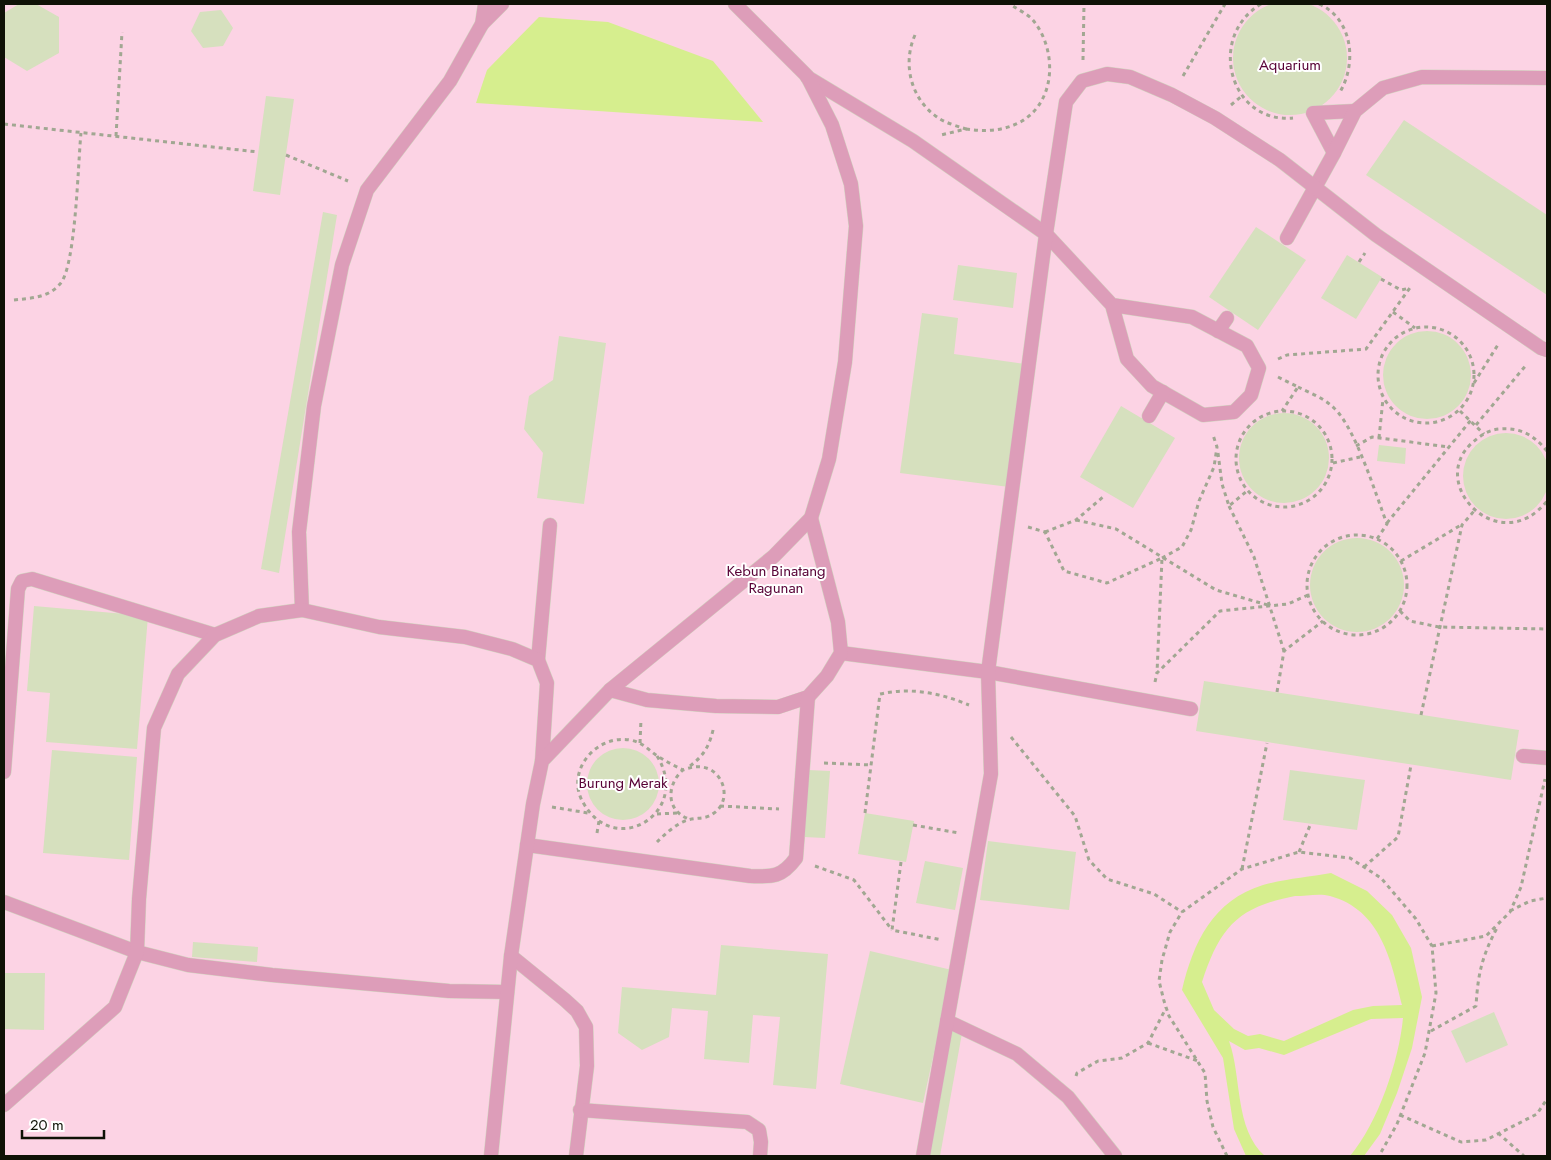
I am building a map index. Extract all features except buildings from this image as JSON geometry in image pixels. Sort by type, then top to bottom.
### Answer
[{"type":"lane","points":[[482,24],[485,4]]},
{"type":"lane","points":[[302,610],[299,532],[314,406],[342,265],[367,190],[450,81],[482,24],[502,4]]},
{"type":"lane","points":[[735,4],[806,76],[913,141],[1046,234],[1112,305],[1127,359],[1152,386],[1203,415],[1234,412],[1252,396],[1259,368],[1247,346],[1192,317],[1112,305]]},
{"type":"lane","points":[[923,1156],[991,774],[988,672],[1046,234],[1066,102],[1082,81],[1107,74],[1130,78],[1172,95],[1231,128],[1280,160],[1424,269],[1544,349]]},
{"type":"lane","points":[[542,761],[610,690],[774,556],[811,518],[829,459],[845,362],[856,226],[851,184],[832,125],[806,76]]},
{"type":"lane","points":[[1287,238],[1355,111],[1383,88],[1422,78],[1547,78]]},
{"type":"lane","points":[[1334,153],[1313,113],[1355,111]]},
{"type":"lane","points":[[1218,331],[1227,318]]},
{"type":"lane","points":[[1149,416],[1163,392]]},
{"type":"lane","points":[[610,690],[647,700],[716,706],[778,707],[808,697],[827,676],[841,653],[838,622],[811,518]]},
{"type":"lane","points":[[491,1156],[511,956],[533,804],[542,761],[547,683],[538,660],[550,525]]},
{"type":"lane","points":[[4,772],[18,589],[22,581],[32,579],[215,635]]},
{"type":"lane","points":[[4,1105],[114,1007],[137,952],[139,899],[154,728],[178,674],[215,635],[259,616],[302,610],[379,627],[465,636],[512,649],[538,660]]},
{"type":"lane","points":[[841,653],[988,672],[1191,709]]},
{"type":"lane","points":[[527,845],[768,877],[786,872],[796,858],[808,697]]},
{"type":"lane","points":[[1523,756],[1547,758]]},
{"type":"lane","points":[[4,902],[137,952],[188,966],[272,976],[449,990],[507,992]]},
{"type":"lane","points":[[511,956],[577,1011],[586,1027],[587,1066],[580,1110],[576,1156]]},
{"type":"lane","points":[[947,1021],[1017,1054],[1068,1097],[1115,1156]]},
{"type":"lane","points":[[580,1110],[747,1122],[759,1130],[761,1142],[760,1156]]},
{"type":"path","points":[[1082,81],[1084,4]]},
{"type":"path","points":[[1172,95],[1225,4]]},
{"type":"path","points":[[1261,4],[1250,10],[1237,26],[1230,45],[1230,66],[1235,85],[1248,102],[1265,114],[1284,118],[1306,116],[1325,108],[1339,94],[1349,77],[1351,59],[1348,39],[1338,20],[1319,4]]},
{"type":"path","points":[[915,35],[910,44],[909,66],[912,86],[922,104],[938,118],[966,129],[982,132],[1003,129],[1023,121],[1038,106],[1049,84],[1050,58],[1044,36],[1031,18],[1013,6]]},
{"type":"path","points":[[116,136],[122,32]]},
{"type":"path","points":[[4,124],[258,152]]},
{"type":"path","points":[[913,141],[966,129]]},
{"type":"path","points":[[14,300],[42,297],[61,284],[70,261],[81,133]]},
{"type":"path","points":[[286,155],[314,165],[367,190]]},
{"type":"path","points":[[1259,368],[1287,355],[1366,350],[1424,269]]},
{"type":"path","points":[[1381,279],[1400,290],[1411,288]]},
{"type":"path","points":[[1393,312],[1415,328]]},
{"type":"path","points":[[1474,383],[1474,368],[1469,353],[1459,340],[1447,332],[1432,327],[1415,328],[1401,334],[1389,345],[1381,359],[1378,374],[1380,390],[1388,406],[1400,416],[1414,422],[1439,421],[1460,411],[1469,398],[1474,383],[1510,326]]},
{"type":"path","points":[[1476,425],[1544,349]]},
{"type":"path","points":[[1259,368],[1321,399],[1334,408],[1350,430],[1387,524]]},
{"type":"path","points":[[1282,410],[1298,387]]},
{"type":"path","points":[[1379,438],[1384,397]]},
{"type":"path","points":[[1282,410],[1304,414],[1317,422],[1327,436],[1333,463],[1328,482],[1318,494],[1304,504],[1288,508],[1272,506],[1257,499],[1247,491],[1237,474],[1235,458],[1238,442],[1246,428],[1258,418],[1273,411],[1282,410]]},
{"type":"path","points":[[1460,411],[1484,434]]},
{"type":"path","points":[[1203,415],[1217,447],[1222,484],[1229,506],[1254,557],[1284,651],[1276,692]]},
{"type":"path","points":[[1377,540],[1387,524],[1471,420]]},
{"type":"path","points":[[1547,452],[1539,441],[1527,432],[1511,428],[1494,430],[1484,434],[1469,446],[1462,458],[1458,474],[1461,490],[1468,505],[1474,511],[1494,522],[1510,524],[1526,519],[1539,511],[1547,501]]},
{"type":"path","points":[[1356,446],[1372,437],[1449,446]]},
{"type":"path","points":[[1045,532],[1064,571],[1106,583],[1162,558],[1182,547],[1191,530],[1199,501],[1214,467],[1217,447]]},
{"type":"path","points":[[1333,463],[1360,456]]},
{"type":"path","points":[[1229,506],[1247,491]]},
{"type":"path","points":[[1007,526],[1027,527],[1045,532],[1076,520],[1103,497]]},
{"type":"path","points":[[1402,561],[1462,525],[1474,511]]},
{"type":"path","points":[[1076,520],[1116,528],[1216,590],[1271,606]]},
{"type":"path","points":[[1421,715],[1462,525]]},
{"type":"path","points":[[1353,534],[1370,536],[1377,540],[1386,543],[1402,561],[1406,570],[1408,586],[1405,602],[1400,612],[1386,627],[1370,634],[1354,636],[1338,632],[1323,622],[1314,612],[1308,595],[1307,579],[1312,563],[1322,549],[1336,539],[1353,534]]},
{"type":"path","points":[[1150,702],[1157,673],[1162,558]]},
{"type":"path","points":[[1157,673],[1220,610],[1288,604],[1308,595]]},
{"type":"path","points":[[1400,612],[1410,622],[1439,627],[1547,628]]},
{"type":"path","points":[[1284,651],[1323,622]]},
{"type":"path","points":[[865,813],[880,694],[895,691],[937,694],[989,714],[1032,760],[1075,816],[1089,860],[1107,879],[1154,894],[1182,912]]},
{"type":"path","points":[[688,768],[703,755],[710,744],[716,706]]},
{"type":"path","points":[[658,756],[667,775],[668,789],[664,802],[657,814],[645,823],[637,826],[614,828],[599,822],[589,813],[581,800],[578,778],[582,764],[589,753],[606,743],[630,740],[642,744],[682,770]]},
{"type":"path","points":[[1242,869],[1268,743]]},
{"type":"path","points":[[802,763],[871,765]]},
{"type":"path","points":[[1364,867],[1398,837],[1411,765]]},
{"type":"path","points":[[706,767],[720,776],[724,791],[720,806],[716,812],[702,819],[689,819],[678,813],[673,806],[670,792],[674,780],[682,770],[706,767]]},
{"type":"path","points":[[1510,912],[1521,887],[1547,769]]},
{"type":"path","points":[[533,804],[589,813]]},
{"type":"path","points":[[720,806],[799,810]]},
{"type":"path","points":[[657,814],[678,813]]},
{"type":"path","points":[[645,862],[651,848],[662,837],[689,819]]},
{"type":"path","points":[[1299,852],[1311,823]]},
{"type":"path","points":[[913,825],[980,836]]},
{"type":"path","points":[[1227,1156],[1213,1127],[1207,1101],[1204,1072],[1169,1016],[1159,981],[1162,960],[1170,932],[1182,912],[1242,869],[1299,852],[1350,858],[1381,878],[1416,919],[1432,946],[1436,993],[1425,1053],[1400,1115],[1379,1156]]},
{"type":"path","points":[[796,858],[854,880],[892,930],[961,944]]},
{"type":"path","points":[[892,930],[901,862]]},
{"type":"path","points":[[1432,946],[1486,936],[1510,912],[1530,901],[1547,898]]},
{"type":"path","points":[[1430,1032],[1476,1006],[1484,950],[1500,921]]},
{"type":"path","points":[[1068,1097],[1077,1072],[1098,1061],[1122,1058],[1148,1043],[1167,1008]]},
{"type":"path","points":[[1148,1043],[1198,1061]]},
{"type":"path","points":[[1400,1115],[1461,1142],[1486,1140],[1537,1114],[1547,1098]]},
{"type":"path","points":[[1498,1133],[1524,1156]]},
{"type":"green space","name":"Kebun Binatang Ragunan","points":[[4,4],[1547,4],[1547,1156],[4,1156]]},
{"type":"shaded area","points":[[539,17],[608,22],[713,61],[763,122],[476,103],[487,70]]},
{"type":"shaded area","points":[[1331,873],[1367,891],[1392,915],[1411,948],[1422,997],[1412,1048],[1397,1093],[1380,1134],[1364,1156],[1350,1156],[1370,1127],[1386,1091],[1397,1053],[1403,1018],[1371,1019],[1284,1055],[1259,1048],[1245,1050],[1229,1041],[1236,1070],[1243,1117],[1255,1145],[1265,1156],[1246,1156],[1234,1129],[1223,1058],[1182,990],[1192,956],[1199,940],[1218,912],[1246,892],[1263,885]],"holes":[[[1295,896],[1330,896],[1347,903],[1361,913],[1372,925],[1388,954],[1402,1005],[1373,1006],[1353,1010],[1284,1041],[1260,1034],[1248,1036],[1234,1029],[1214,1010],[1202,982],[1216,947],[1224,934],[1245,914],[1259,906]]]},
{"type":"park label","name":"Aquarium","points":[[1290,65]]},
{"type":"park label","name":"Burung Merak","points":[[623,783]]}]
